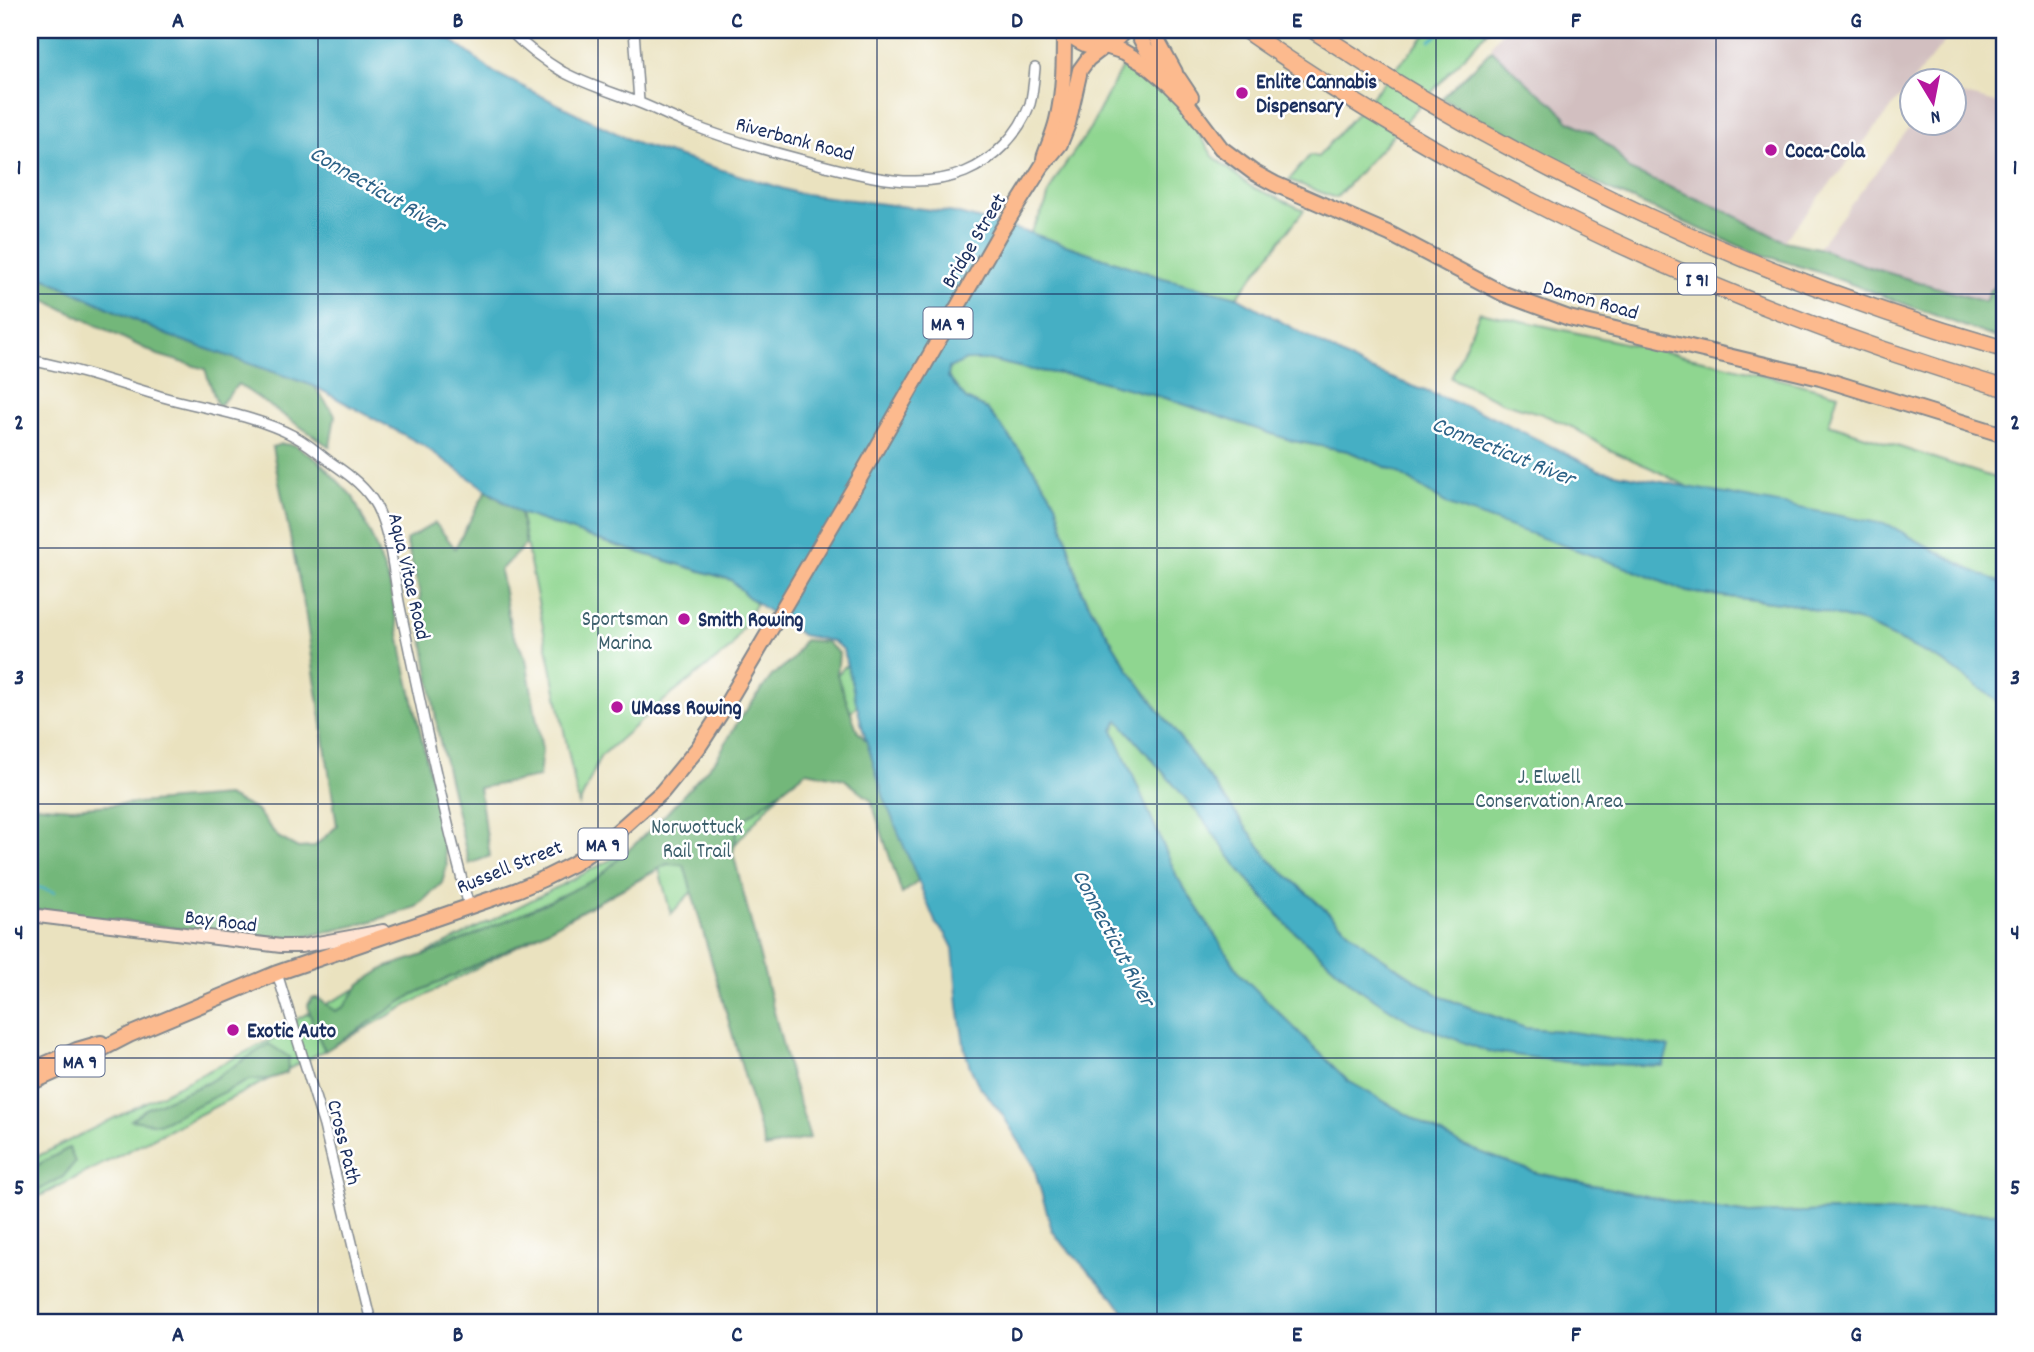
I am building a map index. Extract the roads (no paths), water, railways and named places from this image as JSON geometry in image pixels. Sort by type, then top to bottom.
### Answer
[{"type":"highway","name":"I 91","points":[[1245,30],[1406,132],[1543,208],[1622,246],[1704,282],[1836,334],[2004,388]]},
{"type":"highway","name":"I 91","points":[[1313,30],[1431,104],[1591,190],[1706,242],[1845,298],[2004,349]]},
{"type":"main road","name":"Damon Road","points":[[1064,30],[1087,45],[1124,51],[1146,65],[1184,99],[1221,148],[1253,172],[1390,234],[1504,294],[1569,318],[1820,378],[2004,435]]},
{"type":"main road","name":"Bridge Street","points":[[1042,166],[1059,109],[1064,70],[1064,30]]},
{"type":"main road","name":"Bridge Street","points":[[858,481],[1001,231],[1042,166],[1060,144],[1066,132],[1080,70],[1088,59],[1113,43],[1125,30]]},
{"type":"main road","name":"Damon Road","points":[[1136,30],[1146,49],[1179,79]]},
{"type":"main road","name":"Damon Road","points":[[1152,30],[1191,96],[1203,124]]},
{"type":"main road","name":"Russell Street","points":[[30,1083],[129,1035],[277,973],[543,879],[573,864],[617,833],[680,772],[708,734],[858,481]]},
{"type":"main road","name":"Bay Road","points":[[30,915],[281,946],[301,946],[407,926]]},
{"type":"main road","name":"Russell Street","points":[[30,1070],[77,1050],[129,1035]]},
{"type":"street","name":"Riverbank Road","points":[[509,30],[537,55],[566,74],[600,89],[714,134],[792,157],[876,177],[924,180],[951,177],[976,167],[997,152],[1023,119],[1030,103],[1035,68]]},
{"type":"street","points":[[634,30],[639,103]]},
{"type":"street","name":"Aqua Vitae Road","points":[[30,360],[99,376],[285,431],[348,475],[370,497],[384,528],[446,816],[469,906]]},
{"type":"street","name":"Cross Path","points":[[277,973],[324,1126],[371,1322]]},
{"type":"water","name":"Connecticut River","points":[[30,30],[438,30],[495,73],[638,144],[797,193],[955,213],[1030,233],[1163,278],[1237,297],[1363,367],[1493,417],[1599,470],[1889,525],[1969,569],[2004,584],[2004,706],[1944,662],[1864,623],[1796,605],[1687,592],[1449,505],[1395,471],[1348,451],[1293,441],[1168,399],[1085,377],[1032,370],[989,360],[966,360],[949,368],[948,377],[966,399],[987,409],[1030,463],[1056,503],[1082,593],[1129,670],[1271,861],[1369,949],[1442,997],[1525,1028],[1572,1032],[1669,1047],[1663,1066],[1565,1062],[1486,1051],[1411,1022],[1359,989],[1287,925],[1239,869],[1200,815],[1118,720],[1113,730],[1177,877],[1241,975],[1348,1081],[1461,1145],[1537,1173],[1669,1201],[1749,1214],[1830,1211],[2004,1213],[2004,1322],[1131,1322],[1114,1298],[1052,1230],[1033,1164],[1002,1114],[978,1084],[970,1067],[958,1006],[953,948],[946,934],[936,924],[884,798],[863,730],[843,649],[832,641],[802,635],[747,596],[731,580],[520,513],[421,444],[314,386],[167,335],[30,271]]},
{"type":"waterway","points":[[1430,41],[1444,30]]},
{"type":"waterway","points":[[30,885],[55,892]]},
{"type":"place","name":"Enlite Cannabis Dispensary","points":[[1242,93]]},
{"type":"place","name":"Coca-Cola","points":[[1771,150]]},
{"type":"place","name":"Smith Rowing","points":[[684,619]]},
{"type":"place","name":"UMass Rowing","points":[[617,707]]},
{"type":"place","name":"Exotic Auto","points":[[233,1030]]},
{"type":"park label","name":"Sportsman Marina","points":[[625,630]]},
{"type":"park label","name":"J. Elwell Conservation Area","points":[[1549,788]]},
{"type":"park label","name":"Norwottuck Rail Trail","points":[[697,838]]}]
